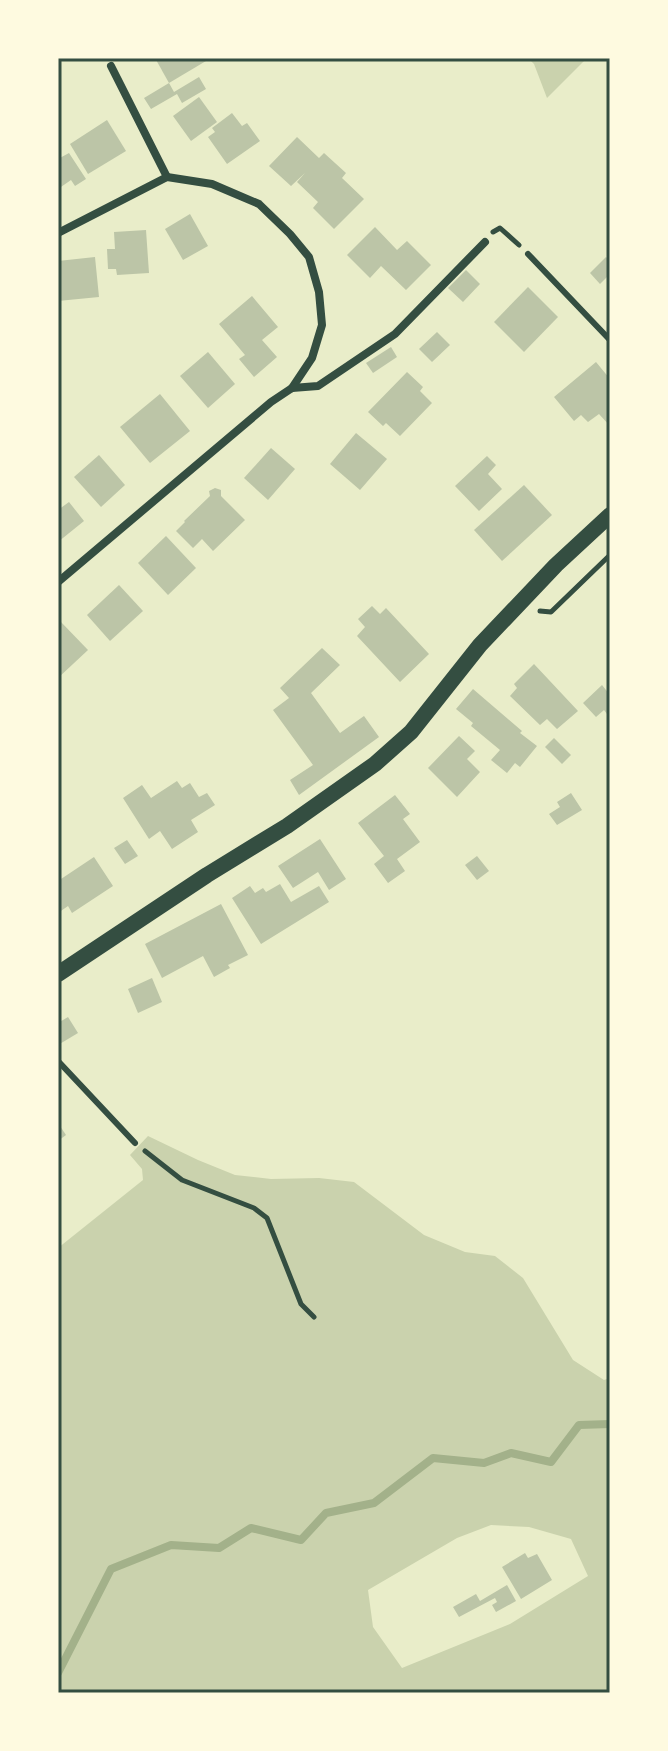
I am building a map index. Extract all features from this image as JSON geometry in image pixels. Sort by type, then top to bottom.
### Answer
[{"type":"main road","points":[[58,974],[287,826],[375,764],[411,732],[480,645],[556,565],[610,515]]},
{"type":"street","points":[[111,66],[167,177]]},
{"type":"street","points":[[58,233],[167,177],[212,184],[259,204],[309,257],[319,292],[322,325],[312,358],[292,388],[271,402],[58,582]]},
{"type":"street","points":[[292,388],[318,386],[395,334],[485,242]]},
{"type":"lane","points":[[528,254],[610,340]]},
{"type":"lane","points":[[58,1061],[135,1143]]},
{"type":"path","points":[[485,242],[500,228],[528,254]]},
{"type":"path","points":[[135,1143],[182,1180],[254,1208],[267,1218],[291,1283],[301,1304],[314,1317]]},
{"type":"green space","points":[[528,58],[587,58],[547,98],[534,64]]},
{"type":"green space","points":[[148,1136],[235,1175],[354,1182],[424,1235],[465,1252],[495,1256],[523,1278],[573,1360],[604,1380],[610,1378],[610,1693],[58,1693],[58,1248],[143,1180],[142,1169],[130,1155]],"holes":[[[491,1525],[529,1527],[571,1539],[588,1576],[510,1624],[402,1668],[373,1627],[368,1590],[457,1538]]]},
{"type":"building","points":[[155,58],[204,58],[206,61],[169,83]]},
{"type":"building","points":[[199,77],[206,89],[182,103],[177,94],[151,109],[144,98],[169,83],[174,92]]},
{"type":"building","points":[[199,97],[217,122],[191,141],[173,116]]},
{"type":"building","points":[[232,113],[242,126],[247,123],[260,141],[227,164],[208,137],[215,132],[212,128]]},
{"type":"building","points":[[107,120],[126,151],[88,174],[70,144]]},
{"type":"building","points":[[297,137],[319,158],[324,153],[346,173],[342,178],[364,199],[334,229],[313,208],[318,202],[297,182],[305,173],[291,186],[269,166]]},
{"type":"building","points":[[69,153],[86,179],[75,186],[71,180],[58,189],[58,159]]},
{"type":"building","points":[[190,214],[208,246],[183,260],[165,229]]},
{"type":"building","points":[[375,227],[397,250],[407,241],[431,265],[406,290],[381,266],[370,278],[347,255]]},
{"type":"building","points":[[146,230],[149,273],[117,275],[116,269],[108,269],[107,249],[115,249],[114,232]]},
{"type":"building","points":[[95,257],[99,297],[58,301],[58,261]]},
{"type":"building","points":[[606,257],[610,261],[610,274],[600,284],[590,273]]},
{"type":"building","points":[[466,270],[480,284],[463,302],[448,288]]},
{"type":"building","points":[[528,287],[558,317],[524,352],[494,322]]},
{"type":"building","points":[[252,296],[278,327],[262,340],[277,357],[254,377],[239,359],[245,355],[219,324]]},
{"type":"building","points":[[437,332],[450,345],[432,362],[419,349]]},
{"type":"building","points":[[391,347],[397,357],[373,373],[366,363]]},
{"type":"building","points":[[208,352],[235,384],[208,408],[180,376]]},
{"type":"building","points":[[596,362],[610,379],[610,426],[599,414],[588,422],[581,415],[574,421],[554,397]]},
{"type":"building","points":[[407,372],[423,387],[420,391],[432,403],[400,436],[368,412]]},
{"type":"building","points":[[160,394],[190,431],[150,463],[120,427]]},
{"type":"building","points":[[356,433],[387,459],[360,490],[330,464]]},
{"type":"building","points":[[271,448],[295,469],[268,500],[244,478]]},
{"type":"building","points":[[99,455],[125,485],[101,507],[74,477]]},
{"type":"building","points":[[487,456],[496,465],[488,474],[502,489],[479,511],[455,486]]},
{"type":"building","points":[[524,485],[552,515],[502,561],[474,530]]},
{"type":"building","points":[[215,488],[221,490],[221,496],[245,520],[213,551],[202,539],[193,548],[176,531],[210,496],[209,491]]},
{"type":"building","points":[[69,502],[84,521],[58,542],[58,510]]},
{"type":"building","points":[[166,536],[196,568],[168,595],[138,563]]},
{"type":"building","points":[[119,585],[143,611],[110,641],[87,615]]},
{"type":"building","points":[[372,606],[380,614],[386,608],[429,654],[400,682],[357,636],[365,627],[358,619]]},
{"type":"building","points":[[60,621],[88,650],[58,678],[58,623]]},
{"type":"building","points":[[322,648],[340,665],[311,693],[340,733],[364,716],[379,737],[299,795],[290,780],[313,765],[273,710],[289,698],[280,688]]},
{"type":"building","points":[[534,664],[578,711],[557,729],[547,719],[540,725],[510,696],[517,688],[514,684]]},
{"type":"building","points":[[602,685],[610,695],[610,711],[607,714],[604,710],[596,717],[583,703]]},
{"type":"building","points":[[473,689],[537,746],[520,767],[515,763],[507,773],[491,760],[500,750],[456,709]]},
{"type":"building","points":[[459,736],[475,751],[467,759],[480,772],[457,797],[428,768]]},
{"type":"building","points":[[554,738],[571,755],[562,764],[545,747]]},
{"type":"building","points":[[177,781],[182,788],[190,783],[199,797],[207,793],[215,805],[191,820],[198,832],[172,849],[160,831],[149,839],[123,798],[142,785],[151,798]]},
{"type":"building","points":[[571,793],[582,810],[557,825],[549,814],[560,807],[557,802]]},
{"type":"building","points":[[395,795],[410,814],[403,819],[420,842],[397,859],[405,871],[388,883],[374,864],[384,856],[358,823]]},
{"type":"building","points":[[320,839],[346,879],[329,890],[318,872],[293,888],[278,866]]},
{"type":"building","points":[[127,840],[138,856],[125,864],[114,848]]},
{"type":"building","points":[[477,856],[489,871],[477,880],[465,865]]},
{"type":"building","points":[[94,857],[113,886],[72,913],[68,906],[58,913],[58,881]]},
{"type":"building","points":[[280,884],[291,902],[319,886],[329,902],[261,944],[232,898],[250,886],[255,893],[263,888],[266,892]]},
{"type":"building","points":[[221,904],[248,955],[228,965],[230,968],[214,977],[203,956],[162,978],[145,944]]},
{"type":"building","points":[[152,978],[162,1002],[138,1013],[128,989]]},
{"type":"building","points":[[68,1017],[78,1033],[58,1045],[58,1023]]},
{"type":"building","points":[[58,1123],[66,1135],[58,1141]]},
{"type":"building","points":[[525,1553],[528,1558],[537,1554],[552,1580],[521,1599],[502,1567]]},
{"type":"building","points":[[507,1585],[516,1601],[496,1612],[492,1605],[497,1602],[495,1598],[459,1617],[453,1607],[476,1594],[480,1601]]},
{"type":"waterway","points":[[58,1673],[111,1569],[171,1545],[219,1548],[251,1528],[301,1540],[326,1513],[374,1503],[433,1458],[484,1463],[511,1453],[551,1462],[579,1425],[610,1424]]}]
